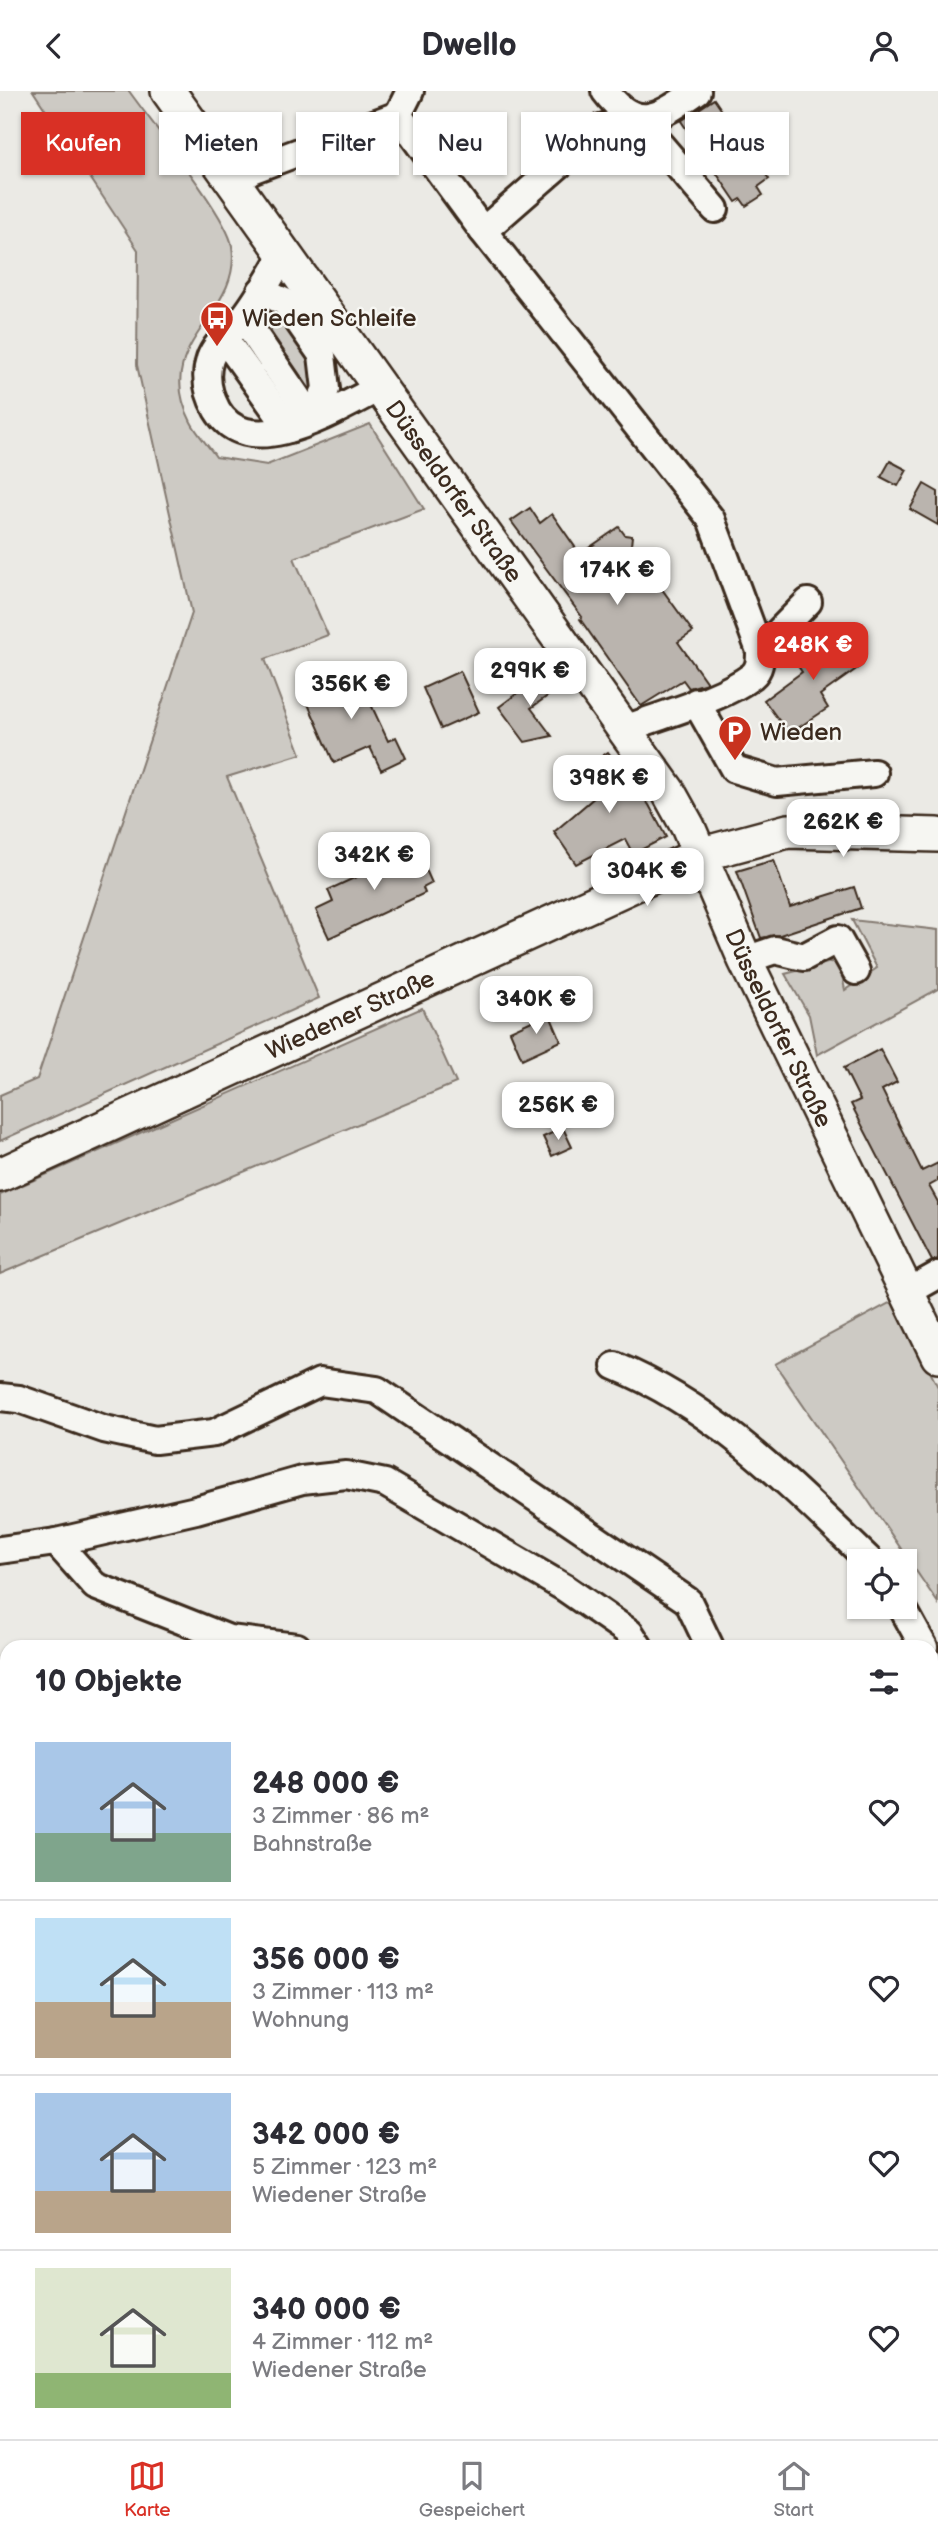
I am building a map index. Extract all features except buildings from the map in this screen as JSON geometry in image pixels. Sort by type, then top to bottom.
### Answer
[{"type":"main road","name":"Düsseldorfer Straße","points":[[168,91],[668,791],[745,960],[938,1356]]},
{"type":"main road","name":"Wiedener Straße","points":[[0,1175],[699,855],[788,831],[938,835]]},
{"type":"street","points":[[399,113],[410,91]]},
{"type":"street","points":[[605,91],[611,100],[628,112]]},
{"type":"street","points":[[666,112],[697,91]]},
{"type":"street","points":[[399,116],[483,231],[711,519],[760,651],[760,665],[753,675],[696,702],[625,729]]},
{"type":"street","points":[[233,184],[251,170],[296,153]]},
{"type":"street","points":[[671,158],[715,209]]},
{"type":"street","points":[[483,231],[547,175]]},
{"type":"street","points":[[284,254],[243,318],[211,357],[206,373],[210,395],[220,414],[234,427],[253,435],[274,435],[381,387]]},
{"type":"street","points":[[261,292],[285,302],[322,355],[326,389],[301,424]]},
{"type":"street","points":[[243,318],[301,424]]},
{"type":"street","points":[[224,338],[301,424]]},
{"type":"street","points":[[760,651],[808,602]]},
{"type":"street","points":[[696,702],[734,769],[777,782],[874,773]]},
{"type":"street","points":[[745,960],[775,950],[804,957],[838,939],[856,971]]},
{"type":"street","points":[[906,1293],[938,1275]]},
{"type":"street","points":[[615,1366],[656,1383],[692,1404],[754,1450],[857,1549]]},
{"type":"street","points":[[0,1397],[19,1399],[104,1429],[155,1440],[214,1433],[320,1382],[377,1389],[688,1601],[707,1640]]},
{"type":"street","points":[[0,1550],[55,1542],[196,1510],[302,1480],[346,1475],[385,1483],[565,1588],[630,1633],[634,1640]]},
{"type":"street","points":[[55,1542],[94,1586],[238,1640]]},
{"type":"street","points":[[909,1619],[920,1640]]},
{"type":"shaded area","points":[[33,91],[129,91],[145,112],[47,112]]},
{"type":"shaded area","points":[[145,113],[159,131],[159,175],[191,175],[217,214],[232,246],[232,270],[224,292],[188,350],[181,371],[181,394],[196,431],[216,457],[267,465],[370,424],[424,509],[294,558],[328,635],[265,659],[301,754],[227,777],[319,998],[0,1141],[0,1095],[37,1079],[192,613],[137,365],[138,250],[88,175],[145,175]]},
{"type":"shaded area","points":[[277,310],[310,351],[315,391],[309,389],[271,332],[273,314]]},
{"type":"shaded area","points":[[852,920],[938,930],[938,989],[817,1055],[809,1015],[785,974],[839,960],[845,990],[877,968]]},
{"type":"shaded area","points":[[422,1008],[456,1083],[0,1274],[0,1195]]},
{"type":"shaded area","points":[[893,1301],[938,1387],[938,1603],[917,1572],[917,1549],[901,1549],[775,1364]]},
{"type":"place","name":"Wieden Schleife","points":[[217,348]]},
{"type":"place","name":"Wieden","points":[[735,762]]}]
